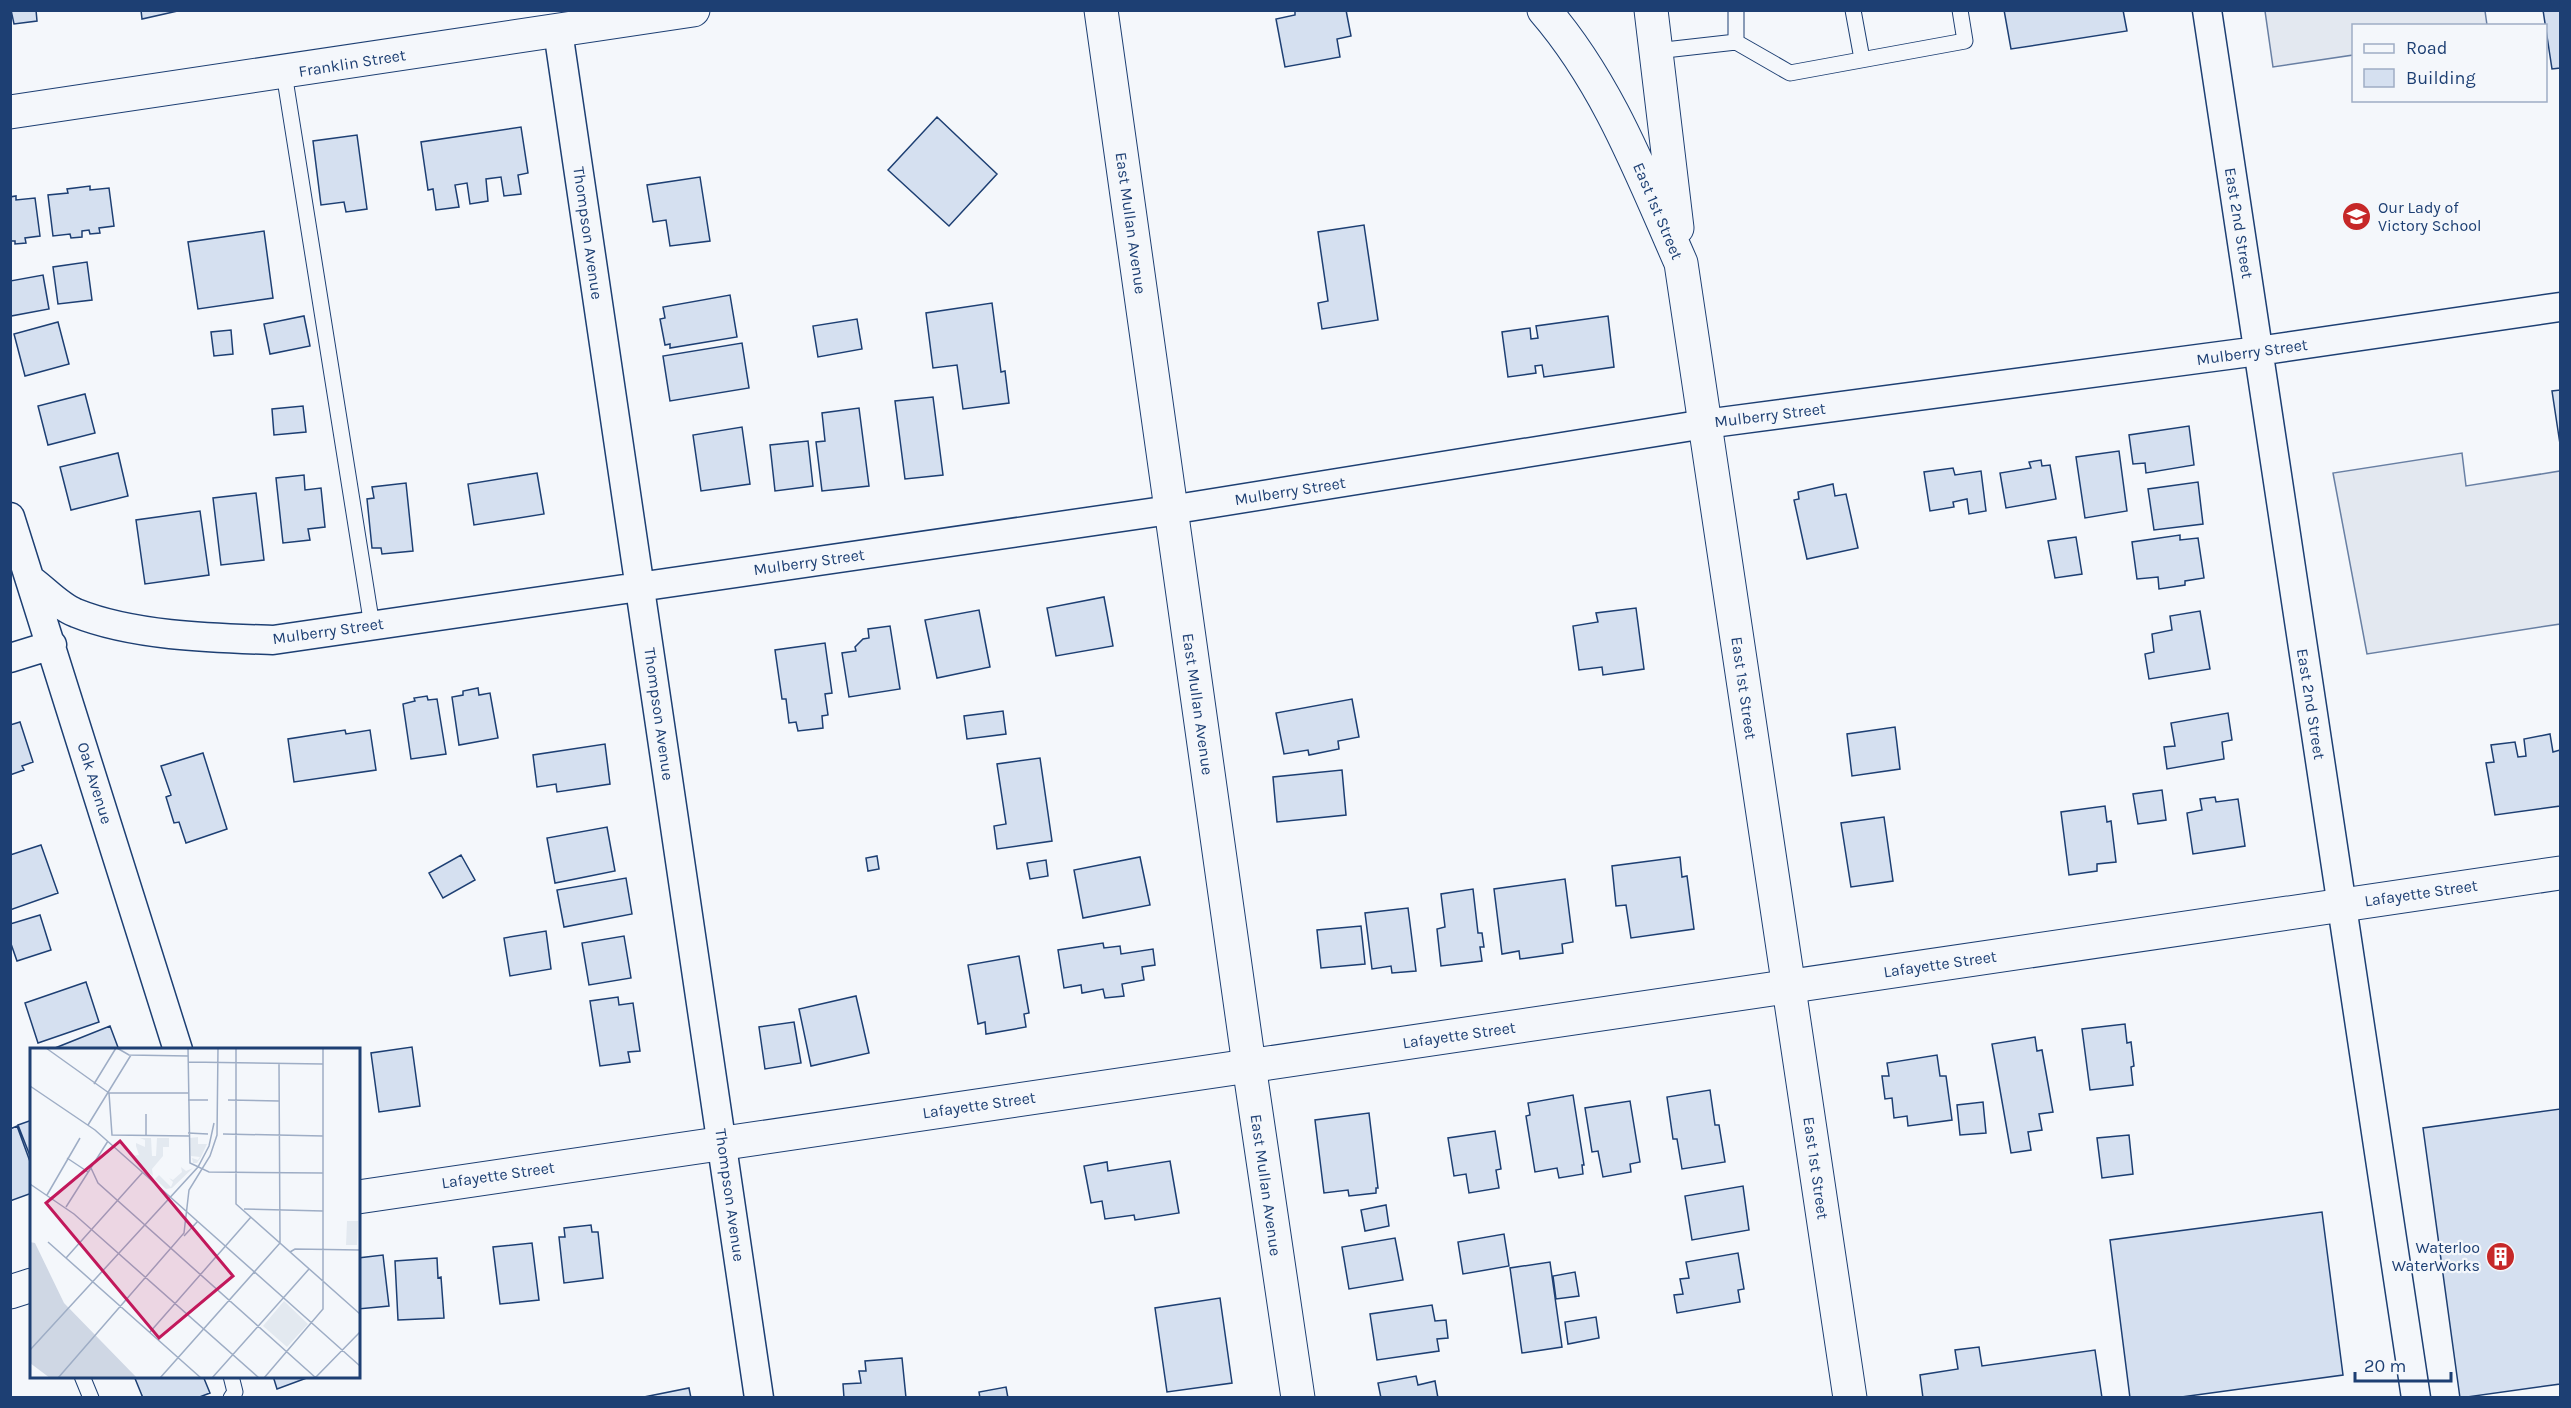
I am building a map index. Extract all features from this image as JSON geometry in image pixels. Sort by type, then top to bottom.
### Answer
[{"type":"main road","name":"Franklin Street","points":[[10,112],[284,73],[693,10]]},
{"type":"main road","name":"East Mullan Avenue","points":[[1101,10],[1170,510],[1298,1398]]},
{"type":"main road","name":"East 1st Street","points":[[1544,10],[1597,82],[1630,146],[1681,263],[1850,1398]]},
{"type":"main road","points":[[1651,10],[1681,263]]},
{"type":"main road","name":"Lafayette Street","points":[[360,1197],[2560,873]]},
{"type":"main road","points":[[10,1292],[30,1286]]},
{"type":"street","name":"East 2nd Street","points":[[2207,10],[2416,1398]]},
{"type":"street","name":"Thompson Avenue","points":[[558,31],[759,1398]]},
{"type":"street","name":"Mulberry Street","points":[[31,580],[74,613],[131,628],[203,638],[273,640],[1170,510],[1705,424],[2259,351],[2560,307]]},
{"type":"street","name":"Oak Avenue","points":[[10,517],[177,1048]]},
{"type":"street","points":[[10,658],[52,645]]},
{"type":"lane","points":[[1736,10],[1736,42]]},
{"type":"lane","points":[[1853,10],[1862,59]]},
{"type":"lane","points":[[1656,51],[1736,42],[1790,73],[1965,41],[1960,10]]},
{"type":"lane","points":[[284,73],[372,626]]},
{"type":"lane","points":[[82,1378],[91,1398]]},
{"type":"lane","points":[[231,1378],[235,1392],[231,1398]]},
{"type":"shaded area","points":[[2265,11],[2485,11],[2487,24],[2352,24],[2352,55],[2273,67]]},
{"type":"shaded area","points":[[2462,453],[2466,486],[2560,471],[2560,624],[2367,654],[2333,473]]},
{"type":"building","points":[[11,10],[36,10],[37,21],[14,24]]},
{"type":"building","points":[[141,10],[182,10],[142,19]]},
{"type":"building","points":[[1295,10],[1346,10],[1351,36],[1337,39],[1340,57],[1285,67],[1276,19],[1295,15]]},
{"type":"building","points":[[2004,10],[2123,10],[2127,31],[2011,49]]},
{"type":"building","points":[[2543,10],[2560,10],[2560,68],[2552,69],[2547,24]]},
{"type":"building","points":[[937,117],[997,174],[949,226],[888,170]]},
{"type":"building","points":[[521,127],[528,173],[518,175],[521,194],[504,196],[501,177],[486,179],[488,201],[470,204],[467,183],[455,185],[459,207],[436,210],[433,189],[428,190],[421,142]]},
{"type":"building","points":[[357,135],[367,209],[346,212],[344,202],[321,205],[313,141]]},
{"type":"building","points":[[700,177],[710,241],[670,246],[666,220],[653,222],[647,185]]},
{"type":"building","points":[[90,186],[90,190],[109,188],[114,226],[99,228],[100,233],[90,234],[89,230],[82,231],[82,237],[71,238],[70,234],[53,236],[48,195],[68,193],[67,189]]},
{"type":"building","points":[[16,196],[16,200],[35,198],[40,236],[25,238],[26,243],[15,244],[15,241],[10,241],[10,197]]},
{"type":"building","points":[[1364,225],[1378,320],[1322,329],[1318,303],[1328,301],[1318,232]]},
{"type":"building","points":[[264,231],[273,298],[198,309],[188,242]]},
{"type":"building","points":[[87,262],[92,300],[58,304],[53,267]]},
{"type":"building","points":[[43,275],[49,309],[11,316],[10,281]]},
{"type":"building","points":[[730,295],[737,337],[670,348],[670,344],[665,345],[660,319],[665,318],[663,307]]},
{"type":"building","points":[[992,303],[1001,372],[1005,371],[1009,403],[963,409],[957,365],[933,368],[926,313]]},
{"type":"building","points":[[304,316],[310,346],[270,354],[264,324]]},
{"type":"building","points":[[1608,316],[1614,367],[1544,377],[1542,365],[1535,366],[1536,373],[1508,377],[1502,332],[1530,328],[1531,339],[1538,338],[1536,326]]},
{"type":"building","points":[[857,319],[862,349],[818,357],[813,326]]},
{"type":"building","points":[[58,322],[69,364],[25,376],[14,334]]},
{"type":"building","points":[[231,330],[233,354],[214,356],[211,332]]},
{"type":"building","points":[[742,343],[749,388],[670,401],[663,356]]},
{"type":"building","points":[[2560,390],[2560,444],[2552,391]]},
{"type":"building","points":[[85,394],[95,433],[48,445],[38,406]]},
{"type":"building","points":[[933,397],[943,475],[905,479],[895,401]]},
{"type":"building","points":[[303,406],[306,432],[274,435],[272,409]]},
{"type":"building","points":[[859,408],[869,486],[822,491],[816,442],[825,441],[822,413]]},
{"type":"building","points":[[2189,426],[2194,465],[2146,473],[2145,463],[2133,464],[2129,435]]},
{"type":"building","points":[[742,427],[750,484],[701,491],[693,435]]},
{"type":"building","points":[[808,441],[813,486],[775,491],[770,445]]},
{"type":"building","points":[[2119,451],[2127,511],[2085,518],[2076,457]]},
{"type":"building","points":[[118,453],[128,496],[71,510],[60,467]]},
{"type":"building","points":[[2041,460],[2042,466],[2050,465],[2056,499],[2006,508],[2000,473],[2031,468],[2029,462]]},
{"type":"building","points":[[1953,468],[1955,475],[1981,471],[1986,511],[1969,514],[1967,499],[1953,502],[1954,507],[1930,511],[1924,472]]},
{"type":"building","points":[[537,473],[544,514],[474,525],[468,484]]},
{"type":"building","points":[[304,475],[305,490],[321,488],[325,527],[308,529],[310,540],[283,543],[276,478]]},
{"type":"building","points":[[2198,482],[2203,524],[2154,530],[2148,489]]},
{"type":"building","points":[[406,483],[413,551],[382,554],[381,548],[372,548],[367,499],[374,498],[372,487]]},
{"type":"building","points":[[1833,484],[1835,496],[1846,494],[1858,548],[1807,559],[1794,500],[1799,499],[1798,492]]},
{"type":"building","points":[[256,493],[264,560],[221,565],[213,498]]},
{"type":"building","points":[[200,511],[209,575],[145,584],[136,520]]},
{"type":"building","points":[[2180,535],[2180,540],[2198,538],[2204,578],[2185,581],[2185,585],[2159,589],[2158,577],[2137,579],[2132,542]]},
{"type":"building","points":[[2076,537],[2082,574],[2055,578],[2048,541]]},
{"type":"building","points":[[1104,597],[1113,646],[1056,656],[1047,608]]},
{"type":"building","points":[[1636,608],[1644,669],[1603,675],[1602,667],[1579,670],[1573,626],[1598,622],[1596,613]]},
{"type":"building","points":[[979,610],[990,667],[937,678],[925,620]]},
{"type":"building","points":[[2200,611],[2210,669],[2149,679],[2145,654],[2154,652],[2152,634],[2172,630],[2170,616]]},
{"type":"building","points":[[890,626],[900,689],[849,697],[842,653],[856,651],[855,647],[863,639],[869,638],[868,629]]},
{"type":"building","points":[[825,643],[832,693],[825,694],[828,715],[822,716],[823,728],[798,731],[796,722],[789,723],[786,699],[782,699],[775,650]]},
{"type":"building","points":[[478,688],[479,695],[490,693],[498,738],[459,745],[452,697],[463,695],[463,691]]},
{"type":"building","points":[[427,696],[428,700],[437,699],[446,754],[411,759],[403,704],[415,701],[414,698]]},
{"type":"building","points":[[1352,699],[1359,737],[1338,741],[1339,749],[1309,755],[1308,750],[1284,754],[1276,713]]},
{"type":"building","points":[[1003,711],[1006,734],[967,739],[964,716]]},
{"type":"building","points":[[2228,713],[2232,740],[2222,742],[2224,759],[2167,769],[2164,747],[2175,746],[2171,723]]},
{"type":"building","points":[[20,722],[33,762],[22,766],[24,770],[10,775],[10,725]]},
{"type":"building","points":[[1895,727],[1900,769],[1852,776],[1847,734]]},
{"type":"building","points":[[345,730],[346,734],[370,730],[376,770],[294,782],[288,739]]},
{"type":"building","points":[[2550,734],[2553,752],[2560,750],[2560,806],[2495,815],[2486,763],[2494,762],[2491,745],[2515,742],[2518,757],[2526,756],[2524,739]]},
{"type":"building","points":[[605,744],[610,784],[557,792],[556,784],[537,787],[533,755]]},
{"type":"building","points":[[203,753],[227,829],[186,843],[179,822],[174,823],[166,797],[171,795],[161,766]]},
{"type":"building","points":[[1040,758],[1052,841],[997,849],[994,826],[1006,824],[997,764]]},
{"type":"building","points":[[1342,770],[1346,815],[1277,822],[1273,777]]},
{"type":"building","points":[[2162,790],[2166,820],[2138,824],[2133,794]]},
{"type":"building","points":[[2215,797],[2216,802],[2238,799],[2245,846],[2193,854],[2187,813],[2202,810],[2200,799]]},
{"type":"building","points":[[2105,806],[2107,822],[2111,821],[2116,862],[2097,864],[2097,871],[2069,875],[2061,812]]},
{"type":"building","points":[[1884,817],[1893,881],[1851,887],[1841,823]]},
{"type":"building","points":[[607,827],[615,871],[555,883],[547,838]]},
{"type":"building","points":[[41,845],[58,893],[10,910],[10,855]]},
{"type":"building","points":[[461,855],[475,880],[443,898],[429,873]]},
{"type":"building","points":[[877,856],[879,869],[868,871],[866,858]]},
{"type":"building","points":[[1140,857],[1150,905],[1083,918],[1074,870]]},
{"type":"building","points":[[1680,857],[1682,877],[1687,876],[1694,929],[1631,938],[1626,905],[1616,906],[1612,866]]},
{"type":"building","points":[[1046,860],[1048,876],[1030,879],[1027,863]]},
{"type":"building","points":[[626,878],[632,914],[564,927],[557,890]]},
{"type":"building","points":[[1565,879],[1573,942],[1562,944],[1563,953],[1520,959],[1519,951],[1502,954],[1494,889]]},
{"type":"building","points":[[1473,889],[1478,933],[1482,933],[1484,947],[1480,947],[1482,961],[1441,966],[1437,929],[1445,927],[1441,894]]},
{"type":"building","points":[[1408,908],[1416,971],[1392,973],[1391,966],[1372,969],[1365,913]]},
{"type":"building","points":[[40,915],[51,950],[17,961],[10,941],[10,924]]},
{"type":"building","points":[[1361,926],[1365,964],[1321,968],[1317,930]]},
{"type":"building","points":[[546,931],[551,969],[510,976],[504,938]]},
{"type":"building","points":[[624,936],[631,978],[589,985],[582,943]]},
{"type":"building","points":[[1103,943],[1104,948],[1120,946],[1121,954],[1153,949],[1155,965],[1142,967],[1144,980],[1122,984],[1124,996],[1105,998],[1103,989],[1082,993],[1081,985],[1064,988],[1058,950]]},
{"type":"building","points":[[1019,956],[1029,1013],[1024,1014],[1026,1027],[986,1034],[985,1022],[978,1024],[968,965]]},
{"type":"building","points":[[86,982],[99,1022],[38,1043],[25,1003]]},
{"type":"building","points":[[856,996],[869,1053],[811,1066],[799,1009]]},
{"type":"building","points":[[618,997],[619,1005],[633,1003],[640,1051],[628,1052],[630,1062],[600,1066],[590,1001]]},
{"type":"building","points":[[794,1022],[801,1063],[765,1069],[759,1027]]},
{"type":"building","points":[[2125,1024],[2127,1043],[2131,1042],[2134,1066],[2131,1067],[2133,1085],[2090,1090],[2082,1029]]},
{"type":"building","points":[[110,1026],[118,1048],[55,1048]]},
{"type":"building","points":[[2035,1037],[2037,1051],[2042,1050],[2053,1112],[2039,1114],[2042,1130],[2028,1132],[2031,1150],[2011,1153],[1992,1044]]},
{"type":"building","points":[[412,1047],[420,1106],[379,1112],[371,1053]]},
{"type":"building","points":[[1937,1055],[1940,1076],[1946,1076],[1952,1120],[1908,1126],[1907,1116],[1894,1118],[1892,1098],[1885,1099],[1882,1076],[1889,1076],[1887,1063]]},
{"type":"building","points":[[1710,1090],[1715,1125],[1719,1125],[1725,1162],[1682,1169],[1677,1139],[1673,1139],[1667,1097]]},
{"type":"building","points":[[1573,1095],[1584,1165],[1582,1165],[1583,1174],[1559,1178],[1557,1168],[1535,1172],[1526,1116],[1530,1115],[1528,1103]]},
{"type":"building","points":[[1630,1101],[1640,1162],[1630,1164],[1631,1172],[1603,1177],[1598,1151],[1592,1152],[1585,1108]]},
{"type":"building","points":[[1983,1102],[1986,1133],[1960,1135],[1957,1105]]},
{"type":"building","name":"Waterloo WaterWorks","points":[[2560,1109],[2560,1384],[2460,1398],[2423,1128]]},
{"type":"building","points":[[1369,1113],[1378,1188],[1376,1188],[1376,1193],[1349,1196],[1348,1190],[1324,1193],[1315,1120]]},
{"type":"building","points":[[30,1121],[30,1156],[18,1125]]},
{"type":"building","points":[[17,1126],[30,1162],[30,1194],[10,1201],[10,1129]]},
{"type":"building","points":[[1495,1131],[1501,1169],[1496,1170],[1499,1188],[1469,1193],[1466,1174],[1454,1176],[1448,1138]]},
{"type":"building","points":[[2129,1135],[2133,1174],[2102,1178],[2097,1138]]},
{"type":"building","points":[[1170,1161],[1179,1213],[1135,1220],[1134,1215],[1105,1219],[1102,1201],[1091,1203],[1084,1166],[1107,1162],[1108,1171]]},
{"type":"building","points":[[1743,1186],[1749,1230],[1692,1240],[1685,1196]]},
{"type":"building","points":[[1386,1205],[1389,1226],[1365,1231],[1361,1210]]},
{"type":"building","points":[[2322,1212],[2343,1375],[2174,1398],[2130,1398],[2110,1240]]},
{"type":"building","points":[[591,1225],[592,1232],[598,1232],[603,1278],[564,1283],[559,1237],[565,1237],[564,1228]]},
{"type":"building","points":[[1504,1234],[1509,1266],[1463,1274],[1458,1242]]},
{"type":"building","points":[[1395,1238],[1403,1280],[1349,1289],[1342,1247]]},
{"type":"building","points":[[532,1243],[539,1300],[500,1304],[493,1247]]},
{"type":"building","points":[[1738,1253],[1744,1289],[1738,1290],[1740,1302],[1677,1313],[1674,1295],[1683,1294],[1680,1279],[1689,1278],[1686,1262]]},
{"type":"building","points":[[383,1255],[389,1306],[360,1309],[360,1258]]},
{"type":"building","points":[[437,1258],[444,1318],[398,1320],[395,1261]]},
{"type":"building","points":[[1550,1262],[1562,1347],[1522,1353],[1510,1268]]},
{"type":"building","points":[[1575,1272],[1579,1296],[1556,1299],[1553,1276]]},
{"type":"building","points":[[1220,1298],[1232,1383],[1167,1392],[1155,1308]]},
{"type":"building","points":[[1432,1305],[1435,1321],[1446,1320],[1448,1338],[1437,1339],[1439,1351],[1377,1360],[1370,1314]]},
{"type":"building","points":[[1596,1317],[1599,1338],[1568,1344],[1565,1322]]},
{"type":"building","points":[[1979,1347],[1982,1366],[2095,1350],[2102,1398],[1923,1398],[1920,1375],[1958,1369],[1955,1350]]},
{"type":"building","points":[[902,1358],[906,1398],[844,1398],[843,1384],[861,1383],[859,1371],[866,1371],[865,1361]]},
{"type":"building","points":[[1416,1376],[1418,1385],[1435,1381],[1438,1398],[1381,1398],[1378,1383]]},
{"type":"building","points":[[135,1378],[204,1378],[210,1393],[197,1398],[143,1398]]},
{"type":"building","points":[[274,1378],[307,1378],[277,1389]]},
{"type":"building","points":[[1006,1387],[1008,1398],[980,1398],[979,1392]]},
{"type":"building","points":[[689,1388],[691,1398],[639,1398]]},
{"type":"place","name":"Our Lady of Victory School","points":[[2357,216]]},
{"type":"place","name":"Waterloo WaterWorks","points":[[2501,1256]]}]
